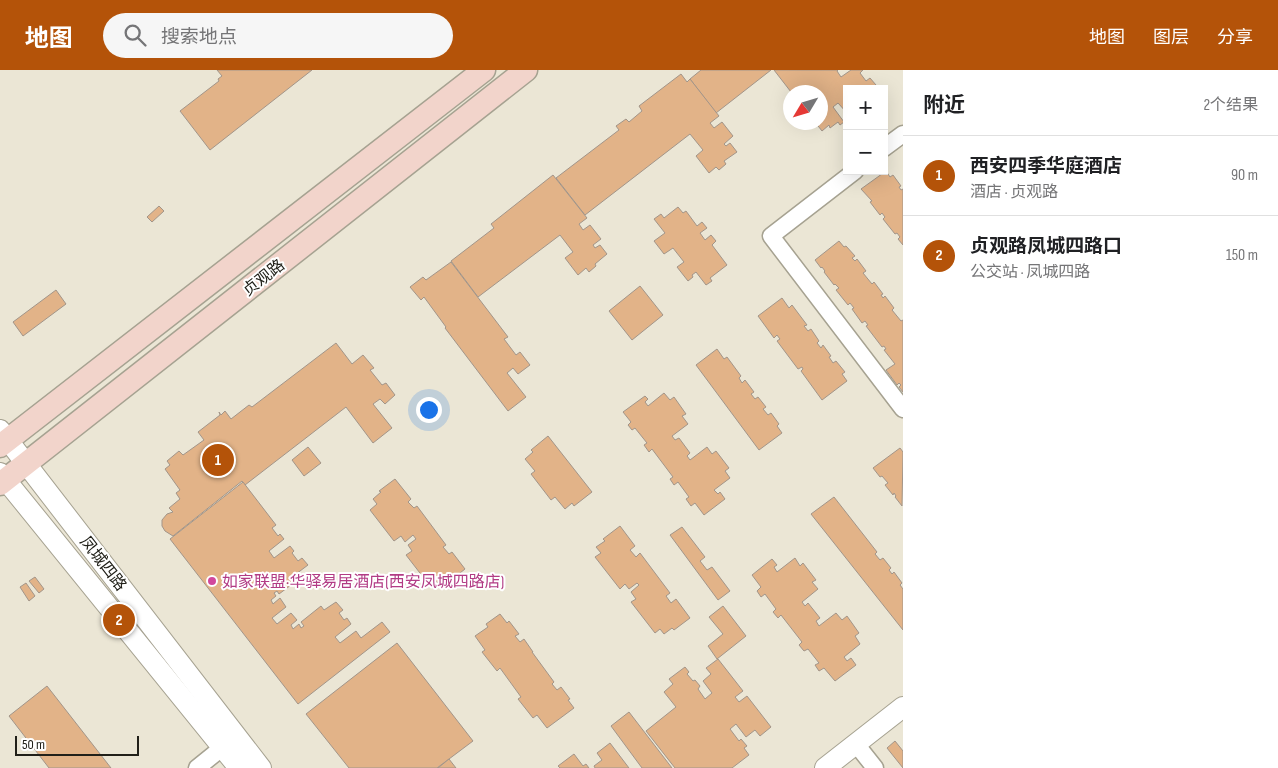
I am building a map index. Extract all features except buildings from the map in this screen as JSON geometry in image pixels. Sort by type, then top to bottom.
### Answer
[{"type":"main road","name":"贞观路","points":[[3,439],[484,70]]},
{"type":"main road","name":"贞观路","points":[[2,479],[27,464],[526,70]]},
{"type":"street","points":[[888,145],[903,134]]},
{"type":"street","points":[[849,175],[771,236],[903,409]]},
{"type":"street","name":"凤城四路","points":[[3,439],[27,464],[261,768]]},
{"type":"street","name":"凤城四路","points":[[2,479],[224,747],[239,768]]},
{"type":"street","points":[[824,768],[903,707]]},
{"type":"street","points":[[856,744],[875,768]]},
{"type":"street","points":[[197,768],[224,747]]},
{"type":"place","name":"西安四季华庭酒店","points":[[218,460]]},
{"type":"place","name":"如家联盟·华驿易居酒店(西安凤城四路店)","points":[[212,581]]},
{"type":"place","name":"贞观路凤城四路口","points":[[119,620]]}]
